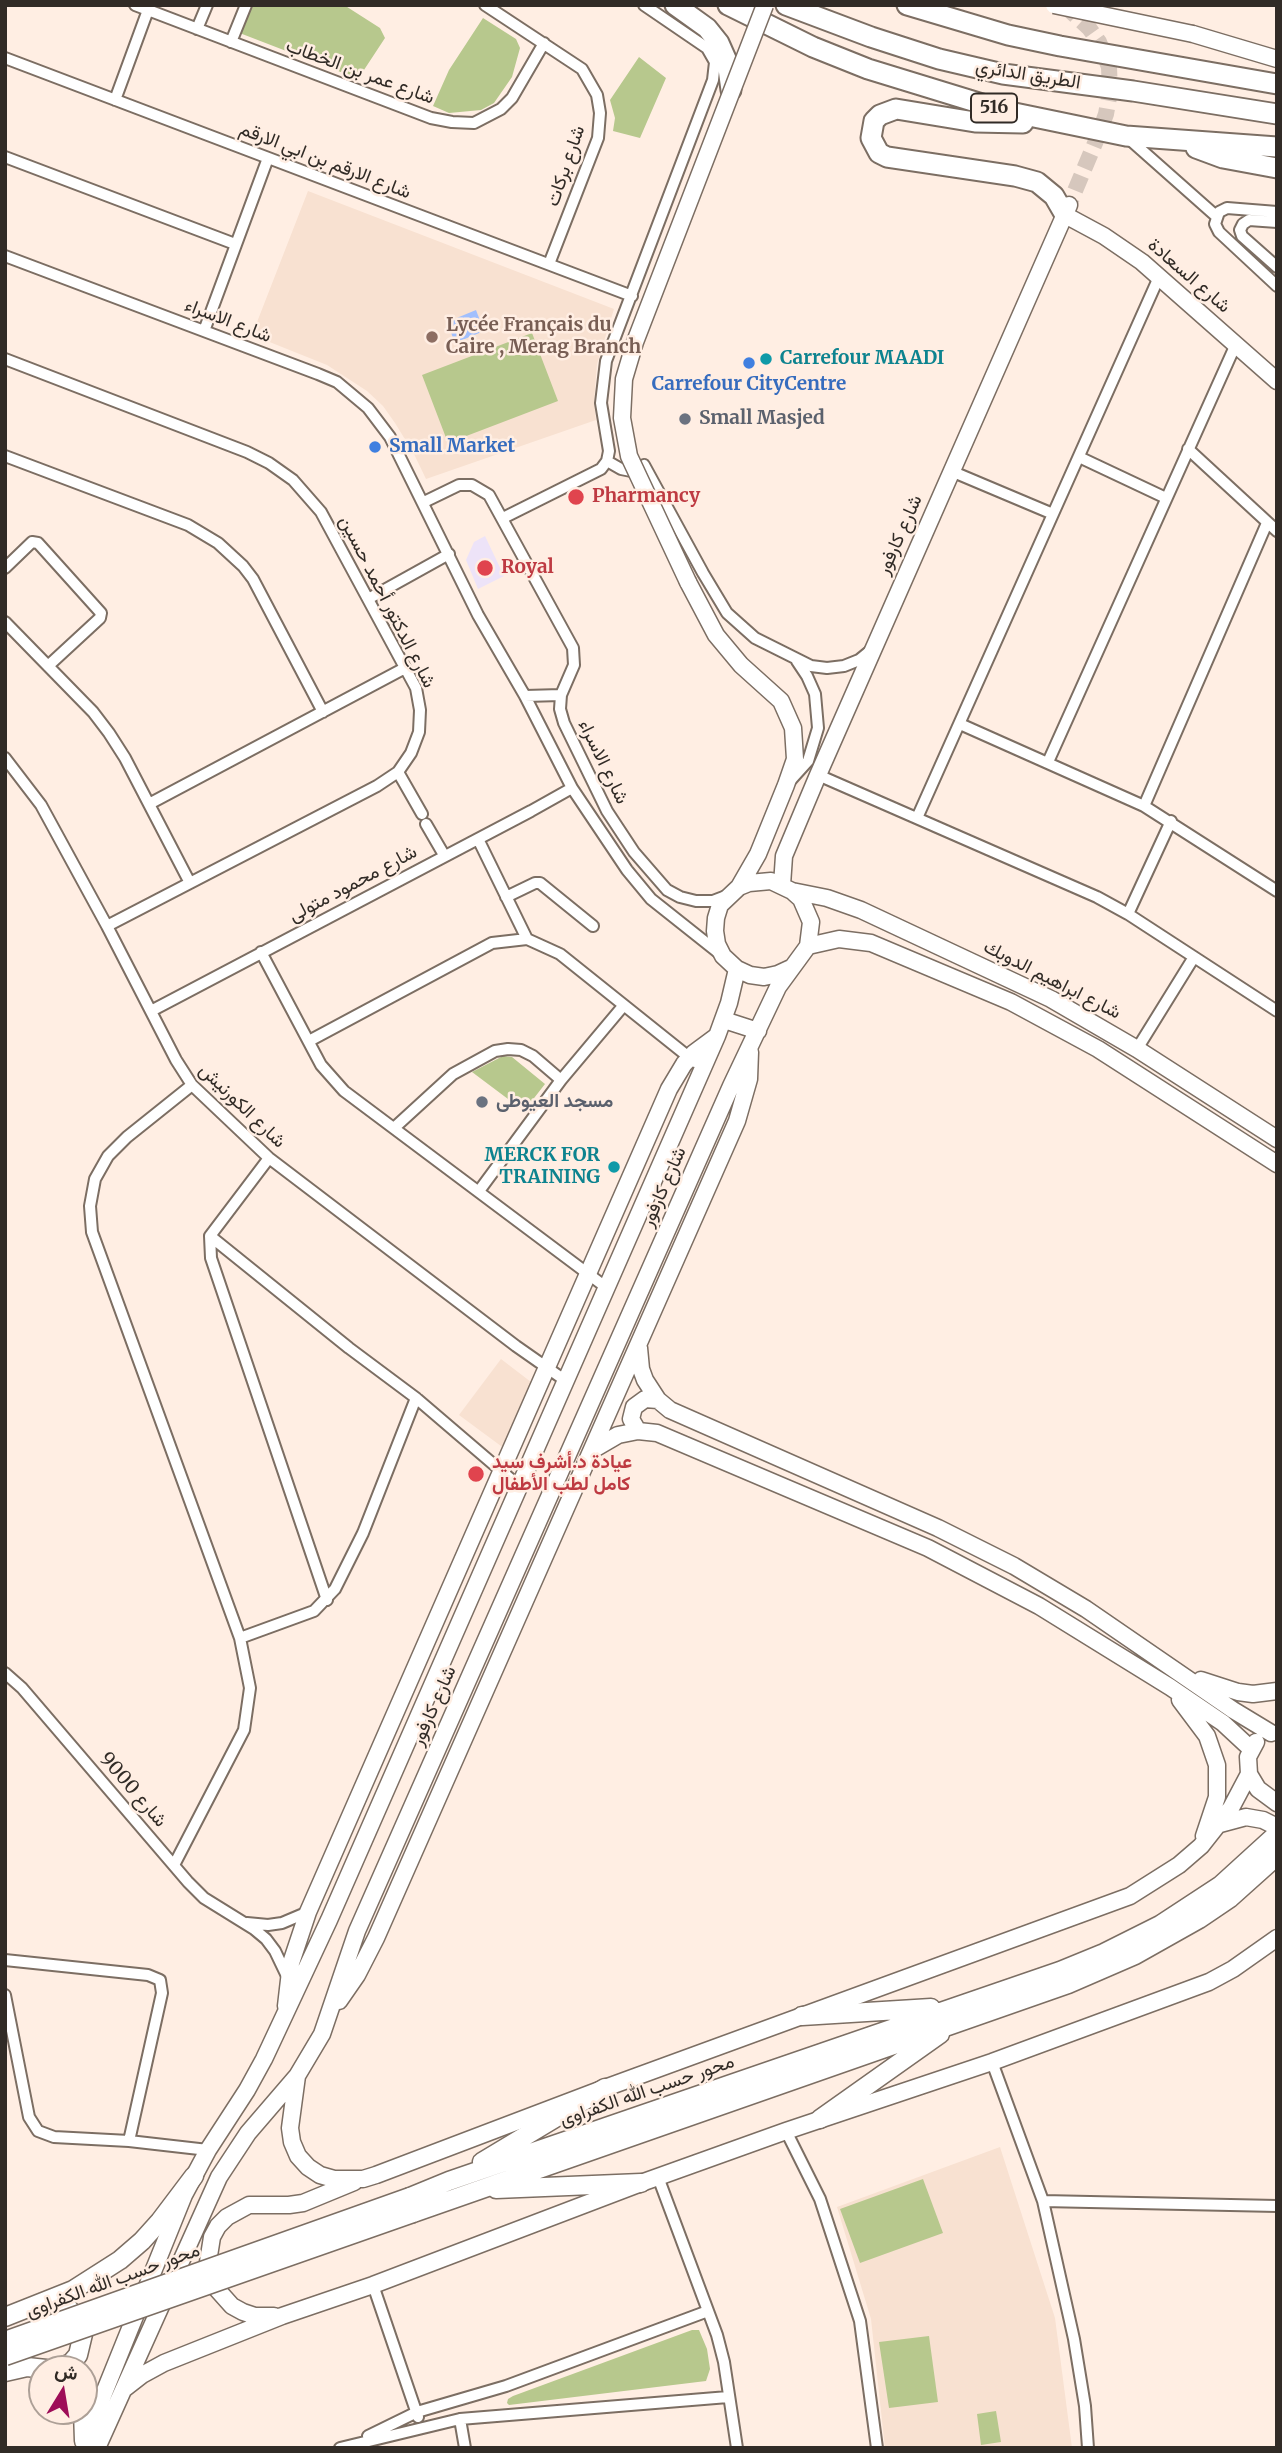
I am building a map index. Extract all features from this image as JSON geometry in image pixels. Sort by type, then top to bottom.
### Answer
[{"type":"highway","points":[[675,5],[706,28],[719,43],[727,61],[731,90]]},
{"type":"highway","name":"الطريق الدائري","points":[[728,5],[813,47],[868,68],[934,90],[1046,121],[1126,136],[1277,147]]},
{"type":"highway","name":"الطريق الدائري","points":[[786,5],[939,59],[1003,74],[1277,114]]},
{"type":"highway","name":"الطريق الدائري","points":[[907,5],[1008,35],[1060,47],[1277,84]]},
{"type":"highway","points":[[1046,121],[993,123],[896,109],[880,115],[871,130],[871,138],[879,153],[887,157],[1015,176],[1037,182],[1067,210]]},
{"type":"highway","name":"الطريق الدائري","points":[[1182,141],[1223,158],[1277,168]]},
{"type":"main road","name":"محور حسب الله الكفراوى","points":[[5,2356],[411,2205],[449,2181],[955,2014],[1068,1984],[1221,1885],[1277,1834]]},
{"type":"main road","name":"محور حسب الله الكفراوى","points":[[1106,1960],[1199,1919],[1230,1898],[1277,1856]]},
{"type":"main road","name":"محور حسب الله الكفراوى","points":[[5,2341],[411,2205],[475,2190],[955,2014]]},
{"type":"main road","points":[[802,2016],[955,2014]]},
{"type":"main road","points":[[820,2119],[955,2014]]},
{"type":"main road","points":[[449,2181],[605,2088]]},
{"type":"main road","points":[[5,2317],[48,2302],[98,2276],[120,2260],[160,2221],[194,2176]]},
{"type":"main road","points":[[475,2190],[649,2180]]},
{"type":"main road","points":[[48,2302],[68,2308],[81,2324],[83,2334],[78,2355]]},
{"type":"main road","points":[[5,2372],[28,2367]]},
{"type":"main road","points":[[85,2425],[87,2446]]},
{"type":"street","name":"شارع عمر بن الخطاب","points":[[135,5],[431,118],[474,123],[501,109],[512,98],[544,43]]},
{"type":"street","points":[[197,29],[207,5]]},
{"type":"street","points":[[231,42],[246,5]]},
{"type":"street","name":"شارع بركات","points":[[485,5],[582,69],[597,95],[600,113],[594,148],[549,264]]},
{"type":"street","points":[[503,518],[601,469],[607,461],[609,451],[601,403],[603,375],[715,70],[715,62],[707,48],[644,5]]},
{"type":"street","points":[[734,891],[760,881],[787,888],[807,910],[811,934],[808,946],[791,968],[764,977],[737,969],[723,956],[715,931],[720,905],[734,891],[760,849],[795,759],[796,743],[788,714],[771,690],[741,665],[722,643],[688,582],[629,456],[622,418],[622,399],[626,370],[635,342],[765,5]]},
{"type":"street","points":[[1054,5],[1193,34],[1277,59]]},
{"type":"street","points":[[115,100],[148,10]]},
{"type":"street","name":"شارع الارقم بن ابي الارقم","points":[[5,58],[632,296]]},
{"type":"street","points":[[1126,136],[1216,216]]},
{"type":"street","points":[[5,157],[235,244]]},
{"type":"street","points":[[204,331],[268,158]]},
{"type":"street","points":[[1277,212],[1227,208],[1216,216],[1215,225],[1219,232],[1277,286]]},
{"type":"street","name":"شارع السعادة","points":[[1067,210],[1124,248],[1277,381]]},
{"type":"street","name":"شارع كارفور","points":[[787,888],[784,856],[1067,210]]},
{"type":"street","points":[[1277,222],[1249,220],[1243,223],[1240,230],[1242,236],[1277,267]]},
{"type":"street","name":"شارع الاسراء","points":[[6,258],[318,374],[354,394],[390,437],[478,615],[525,696],[572,788],[627,870],[652,900],[723,956]]},
{"type":"street","points":[[918,818],[1159,277]]},
{"type":"street","points":[[1048,762],[1236,344]]},
{"type":"street","name":"شارع الدكتور أحمد حسين","points":[[5,359],[247,452],[281,470],[293,480],[321,512],[405,668],[415,688],[420,710],[419,732],[411,754],[398,772],[377,786],[107,926]]},
{"type":"street","points":[[1188,449],[1277,531]]},
{"type":"street","points":[[5,456],[188,525],[218,543],[253,579],[323,712]]},
{"type":"street","points":[[1079,457],[1166,498]]},
{"type":"street","points":[[607,461],[631,471],[645,467],[727,613],[755,638],[796,659],[819,667],[844,666],[859,660],[873,649]]},
{"type":"street","points":[[951,471],[1053,514]]},
{"type":"street","points":[[424,502],[452,486],[472,485],[489,495],[573,648],[574,665],[561,695],[525,696]]},
{"type":"street","points":[[1144,806],[1267,523]]},
{"type":"street","points":[[5,568],[32,542],[38,544],[101,613],[100,618],[48,666]]},
{"type":"street","points":[[368,599],[449,554]]},
{"type":"street","points":[[7,626],[93,712],[125,758],[190,883]]},
{"type":"street","points":[[786,785],[808,761],[818,728],[815,694],[796,659]]},
{"type":"street","points":[[149,804],[405,668]]},
{"type":"street","name":"شارع الاسراء","points":[[561,695],[561,716],[598,794],[620,832],[650,871],[667,890],[688,900],[713,901],[734,891]]},
{"type":"street","points":[[960,723],[1144,806],[1277,891]]},
{"type":"street","name":"شارع الكورنيش","points":[[5,758],[41,805],[176,1060],[192,1085],[269,1158],[566,1381]]},
{"type":"street","points":[[398,772],[444,855]]},
{"type":"street","points":[[818,775],[1097,897],[1277,1010]]},
{"type":"street","name":"شارع محمود متولى","points":[[151,1011],[572,788]]},
{"type":"street","points":[[1128,914],[1171,821]]},
{"type":"street","points":[[478,839],[527,939]]},
{"type":"street","points":[[760,849],[765,856],[772,859],[784,856]]},
{"type":"street","points":[[506,897],[540,883],[593,926]]},
{"type":"street","name":"شارع ابراهيم الدوبك","points":[[787,888],[861,909],[1051,999],[1137,1049],[1277,1139]]},
{"type":"street","points":[[855,940],[855,927],[861,909]]},
{"type":"street","points":[[309,1041],[492,943],[527,939],[560,954],[703,1069]]},
{"type":"street","name":"شارع ابراهيم الدوبك","points":[[808,946],[839,939],[886,948],[1041,1017],[1098,1049],[1277,1164]]},
{"type":"street","points":[[261,953],[321,1065],[344,1091],[607,1288]]},
{"type":"street","points":[[1137,1049],[1194,957]]},
{"type":"street","name":"شارع كارفور","points":[[87,2446],[122,2391],[207,2201],[233,2154],[297,2076],[322,2034],[357,1931],[481,1649],[778,987],[791,968]]},
{"type":"street","name":"شارع كارفور","points":[[87,2446],[158,2257],[194,2176],[247,2090],[286,2014],[454,1639],[703,1069],[724,1020],[737,969]]},
{"type":"street","points":[[479,1191],[561,1080],[624,1005]]},
{"type":"street","points":[[724,1020],[758,1031]]},
{"type":"street","points":[[286,2014],[288,1979],[295,1947],[308,1912],[669,1089],[690,1058],[717,1036]]},
{"type":"street","points":[[331,2012],[346,1993],[367,1957],[675,1265],[743,1108],[749,1079],[750,1049]]},
{"type":"street","points":[[394,1128],[453,1074],[495,1051],[521,1050],[533,1056],[561,1080]]},
{"type":"street","points":[[174,1865],[244,1730],[250,1688],[240,1638],[92,1232],[90,1206],[95,1179],[108,1156],[127,1136],[192,1085]]},
{"type":"street","points":[[269,1158],[210,1236],[211,1258],[327,1600]]},
{"type":"street","points":[[675,1265],[676,1212]]},
{"type":"street","points":[[210,1236],[349,1348],[416,1398],[520,1487]]},
{"type":"street","points":[[639,1345],[641,1369],[651,1391],[676,1414],[938,1528],[995,1556],[1086,1609],[1245,1718],[1274,1732]]},
{"type":"street","points":[[240,1638],[314,1611],[327,1600],[342,1577],[363,1533],[416,1398]]},
{"type":"street","points":[[638,1431],[631,1419],[634,1406],[645,1399],[658,1400]]},
{"type":"street","points":[[592,1451],[618,1435],[638,1431],[666,1436],[954,1560],[1039,1606],[1170,1687],[1223,1723],[1251,1749]]},
{"type":"street","points":[[531,1542],[559,1528]]},
{"type":"street","points":[[454,1639],[458,1648],[467,1653],[481,1649]]},
{"type":"street","points":[[442,1663],[458,1665],[470,1677]]},
{"type":"street","name":"شارع 9000","points":[[5,1673],[22,1688],[204,1898],[266,1939],[275,1951],[288,1979]]},
{"type":"street","points":[[1179,1673],[1238,1692],[1253,1694],[1277,1691]]},
{"type":"street","points":[[1170,1687],[1207,1736],[1217,1765],[1217,1797],[1200,1846]]},
{"type":"street","points":[[1274,1732],[1263,1737],[1251,1749],[1248,1766],[1249,1774],[1258,1789],[1277,1803]]},
{"type":"street","points":[[282,2316],[256,2316],[243,2312],[232,2306],[215,2287],[208,2262],[208,2250],[218,2226],[237,2209],[249,2205],[303,2203],[605,2088],[1130,1896],[1163,1876],[1200,1846],[1220,1824],[1249,1774]]},
{"type":"street","points":[[406,1821],[442,1790]]},
{"type":"street","points":[[348,1820],[383,1798]]},
{"type":"street","points":[[1220,1824],[1245,1817],[1263,1820],[1277,1827]]},
{"type":"street","points":[[241,1921],[268,1925],[296,1919],[308,1912]]},
{"type":"street","points":[[122,2391],[142,2375],[164,2363],[282,2316],[373,2285],[649,2180],[992,2062],[1209,1982],[1234,1969],[1277,1938]]},
{"type":"street","points":[[5,1960],[148,1975],[160,1980],[162,1993],[129,2141]]},
{"type":"street","points":[[5,1995],[29,2117],[38,2131],[54,2137],[129,2141],[208,2150]]},
{"type":"street","points":[[992,2062],[1043,2201],[1074,2339],[1085,2406],[1088,2448]]},
{"type":"street","points":[[297,2076],[290,2128],[292,2143],[298,2155],[308,2167],[320,2175],[334,2179],[362,2179]]},
{"type":"street","points":[[786,2131],[820,2199],[860,2320],[877,2448]]},
{"type":"street","points":[[649,2180],[717,2335],[724,2362],[737,2448]]},
{"type":"street","points":[[1043,2201],[1277,2206]]},
{"type":"street","points":[[158,2257],[166,2264],[179,2262]]},
{"type":"street","points":[[373,2285],[420,2427]]},
{"type":"street","points":[[364,2440],[371,2433],[417,2412],[506,2386],[708,2311]]},
{"type":"street","points":[[130,2328],[141,2327],[147,2336]]},
{"type":"street","points":[[340,2448],[364,2440],[460,2419],[728,2397]]},
{"type":"street","points":[[460,2419],[466,2448]]},
{"type":"shaded area","name":"Lycée Français du Caire , Merag Branch","points":[[308,191],[614,309],[597,364],[594,401],[596,420],[426,479],[395,423],[383,406],[367,391],[327,365],[252,335]]},
{"type":"shaded area","name":"Royal","points":[[485,536],[504,576],[478,589],[466,560],[474,542]]},
{"type":"shaded area","points":[[501,1359],[531,1382],[505,1449],[459,1415]]},
{"type":"shaded area","points":[[1000,2147],[1055,2318],[1072,2448],[885,2448],[871,2319],[837,2207]]},
{"type":"green space","points":[[248,5],[344,5],[380,28],[385,38],[360,76],[351,76],[237,32]]},
{"type":"green space","points":[[483,18],[516,39],[520,48],[512,77],[494,103],[481,110],[449,113],[433,106],[449,70]]},
{"type":"green space","points":[[639,57],[666,78],[640,138],[613,131],[615,118],[610,100]]},
{"type":"green space","points":[[532,333],[558,401],[448,443],[422,375]]},
{"type":"green space","points":[[503,1056],[512,1057],[545,1084],[524,1111],[472,1072]]},
{"type":"green space","points":[[923,2179],[943,2233],[860,2263],[840,2209]]},
{"type":"green space","points":[[692,2330],[699,2330],[707,2349],[710,2369],[706,2381],[509,2405],[507,2403],[513,2396]]},
{"type":"green space","points":[[929,2336],[938,2402],[889,2408],[879,2342]]},
{"type":"green space","points":[[996,2411],[1001,2442],[981,2445],[977,2414]]},
{"type":"water","points":[[476,310],[484,331],[455,343],[447,322]]},
{"type":"tunnel","points":[[1064,5],[1089,28],[1099,42],[1109,67],[1110,92],[1106,114],[1069,205]]},
{"type":"place","name":"Lycée Français du Caire , Merag Branch","points":[[432,337]]},
{"type":"place","name":"Carrefour MAADI","points":[[766,359]]},
{"type":"place","name":"Carrefour CityCentre","points":[[749,363]]},
{"type":"place","name":"Small Masjed","points":[[685,419]]},
{"type":"place","name":"Small Market","points":[[375,447]]},
{"type":"place","name":"Pharmancy","points":[[576,497]]},
{"type":"place","name":"Royal","points":[[485,568]]},
{"type":"place","name":"مسجد العيوطى","points":[[482,1102]]},
{"type":"place","name":"MERCK FOR TRAINING","points":[[614,1167]]},
{"type":"place","name":"عيادة د.أشرف سيد كامل لطب الأطفال","points":[[476,1474]]}]
